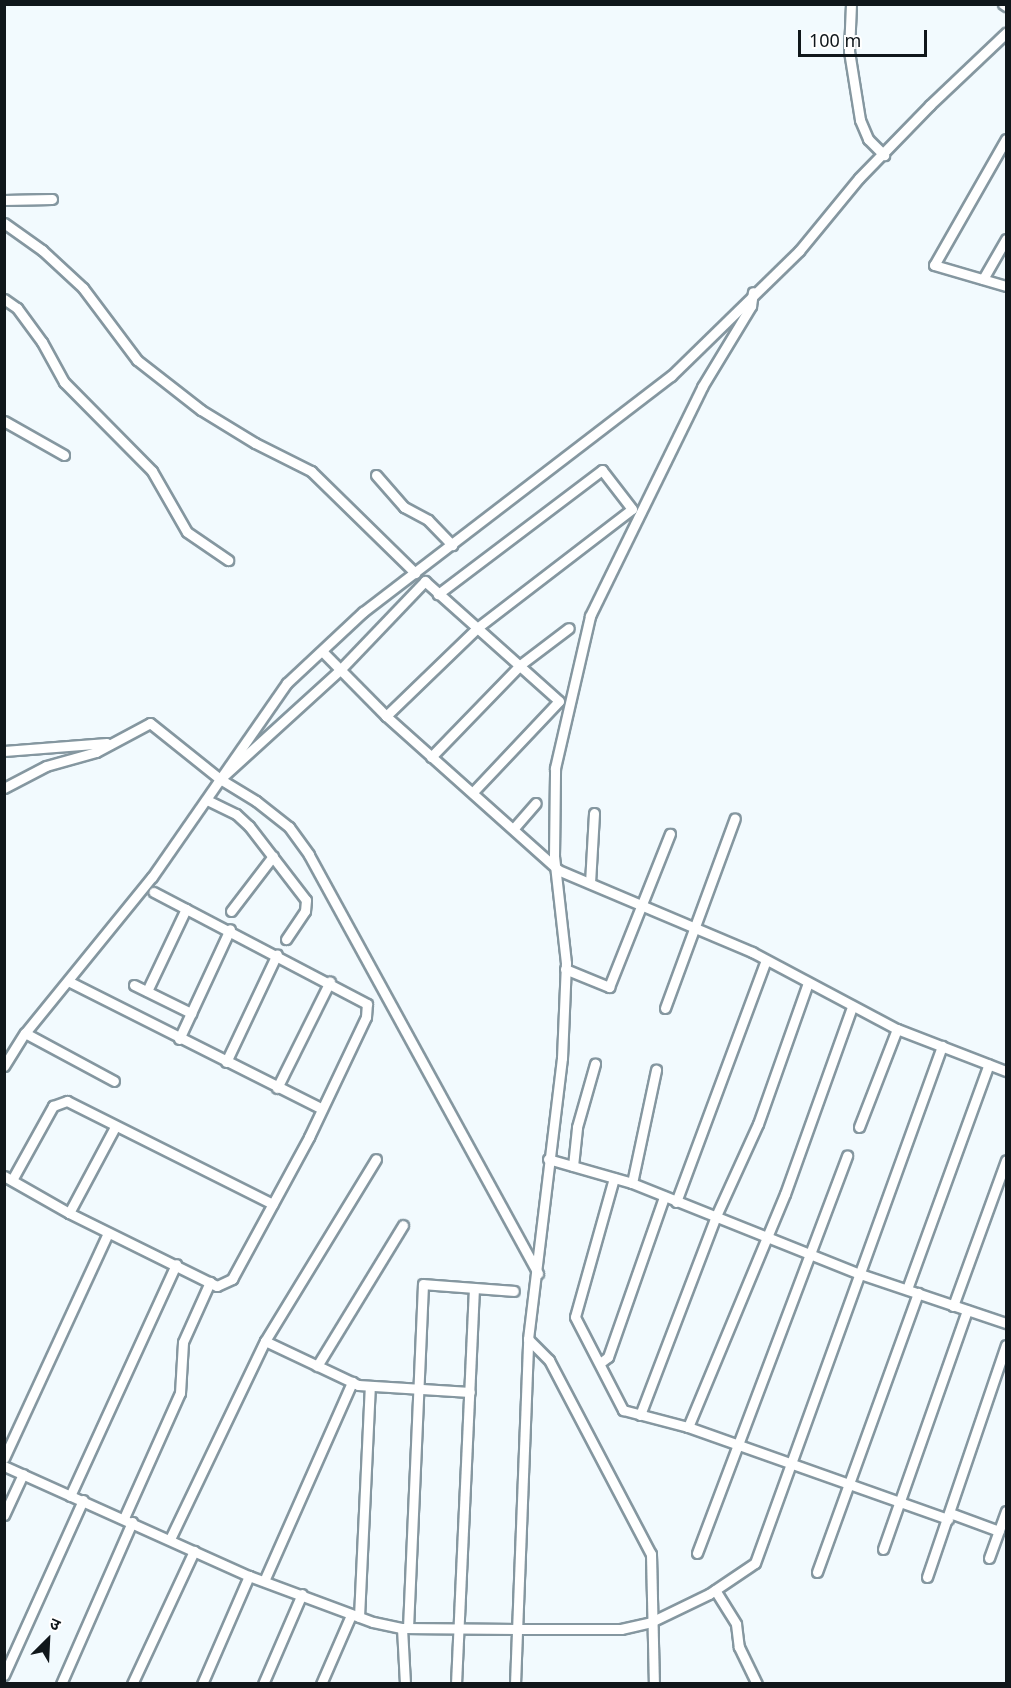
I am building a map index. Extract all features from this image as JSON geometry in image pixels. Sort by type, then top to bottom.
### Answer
[{"type":"street","points":[[851,4],[849,51],[860,120],[868,139],[884,155]]},
{"type":"street","points":[[4,1066],[25,1033],[152,877],[287,683],[363,612],[670,376],[753,292],[799,251],[859,178],[884,155],[930,105],[1006,35]]},
{"type":"street","points":[[1006,139],[934,265],[1006,286]]},
{"type":"street","points":[[4,200],[52,199]]},
{"type":"street","points":[[4,223],[42,250],[83,288],[137,360],[201,410],[255,443],[311,471],[415,573]]},
{"type":"street","points":[[983,279],[1006,239]]},
{"type":"street","points":[[515,1683],[528,1339],[538,1278],[548,1159],[562,1058],[565,969],[558,870],[554,856],[555,768],[590,616],[702,387],[751,306],[753,292]]},
{"type":"street","points":[[4,299],[17,308],[42,342],[64,382],[152,471],[187,532],[228,560]]},
{"type":"street","points":[[4,421],[64,455]]},
{"type":"street","points":[[386,716],[477,628],[632,509],[602,470],[438,594]]},
{"type":"street","points":[[376,475],[405,507],[428,520],[452,545]]},
{"type":"street","points":[[218,782],[341,669],[425,581],[558,701],[473,792]]},
{"type":"street","points":[[430,757],[520,665],[569,628]]},
{"type":"street","points":[[322,651],[430,757],[514,828],[558,870],[766,960],[897,1029],[1006,1071]]},
{"type":"street","points":[[4,788],[46,766],[96,752],[107,743],[150,723],[218,782],[256,801],[289,827],[309,855],[538,1278]]},
{"type":"street","points":[[4,751],[107,743]]},
{"type":"street","points":[[208,797],[236,814],[273,856],[307,906],[286,939]]},
{"type":"street","points":[[514,828],[536,803]]},
{"type":"street","points":[[590,883],[594,813]]},
{"type":"street","points":[[664,1008],[735,818]]},
{"type":"street","points":[[565,969],[609,987],[670,834]]},
{"type":"street","points":[[231,911],[273,856]]},
{"type":"street","points":[[154,892],[362,997],[368,1009],[322,1109],[273,1204],[232,1279],[224,1285],[210,1282],[108,1233],[8,1178],[53,1106],[59,1101],[67,1101],[114,1127],[273,1204]]},
{"type":"street","points":[[147,991],[186,909]]},
{"type":"street","points":[[178,1039],[230,929]]},
{"type":"street","points":[[226,1062],[277,954]]},
{"type":"street","points":[[676,1202],[766,960]]},
{"type":"street","points":[[68,981],[178,1039],[322,1109]]},
{"type":"street","points":[[277,1088],[330,981]]},
{"type":"street","points":[[640,1415],[716,1216],[759,1124],[808,983]]},
{"type":"street","points":[[134,985],[191,1012]]},
{"type":"street","points":[[688,1427],[765,1237],[852,1007]]},
{"type":"street","points":[[860,1127],[897,1029]]},
{"type":"street","points":[[25,1033],[114,1081]]},
{"type":"street","points":[[4,1466],[249,1576],[302,1594],[355,1616],[405,1628],[621,1629],[651,1622],[712,1592],[755,1563],[942,1046]]},
{"type":"street","points":[[573,1166],[577,1127],[595,1064]]},
{"type":"street","points":[[907,1289],[989,1064]]},
{"type":"street","points":[[632,1183],[656,1070]]},
{"type":"street","points":[[69,1213],[114,1127]]},
{"type":"street","points":[[696,1552],[848,1155]]},
{"type":"street","points":[[170,1539],[265,1341],[376,1159]]},
{"type":"street","points":[[548,1159],[632,1183],[860,1274],[953,1306],[1006,1321]]},
{"type":"street","points":[[953,1306],[1006,1160]]},
{"type":"street","points":[[614,1178],[575,1317],[623,1410],[688,1427],[900,1502],[999,1531]]},
{"type":"street","points":[[600,1364],[608,1357],[664,1197]]},
{"type":"street","points":[[317,1366],[403,1225]]},
{"type":"street","points":[[4,1458],[108,1233]]},
{"type":"street","points":[[70,1496],[176,1264]]},
{"type":"street","points":[[61,1683],[180,1393],[183,1342],[210,1282]]},
{"type":"street","points":[[405,1683],[405,1628],[423,1284],[514,1291]]},
{"type":"street","points":[[456,1683],[474,1288]]},
{"type":"street","points":[[818,1572],[918,1293]]},
{"type":"street","points":[[884,1549],[967,1310]]},
{"type":"street","points":[[528,1339],[549,1360],[644,1536],[651,1554],[654,1683]]},
{"type":"street","points":[[265,1341],[352,1382],[370,1386],[470,1392]]},
{"type":"street","points":[[927,1577],[1006,1346]]},
{"type":"street","points":[[264,1581],[352,1382]]},
{"type":"street","points":[[321,1683],[355,1616],[370,1386]]},
{"type":"street","points":[[4,1515],[23,1474]]},
{"type":"street","points":[[4,1675],[84,1500]]},
{"type":"street","points":[[989,1558],[1006,1511]]},
{"type":"street","points":[[132,1683],[194,1551]]},
{"type":"street","points":[[202,1683],[249,1576]]},
{"type":"street","points":[[712,1592],[736,1624],[739,1647],[757,1683]]},
{"type":"street","points":[[263,1683],[302,1594]]}]
